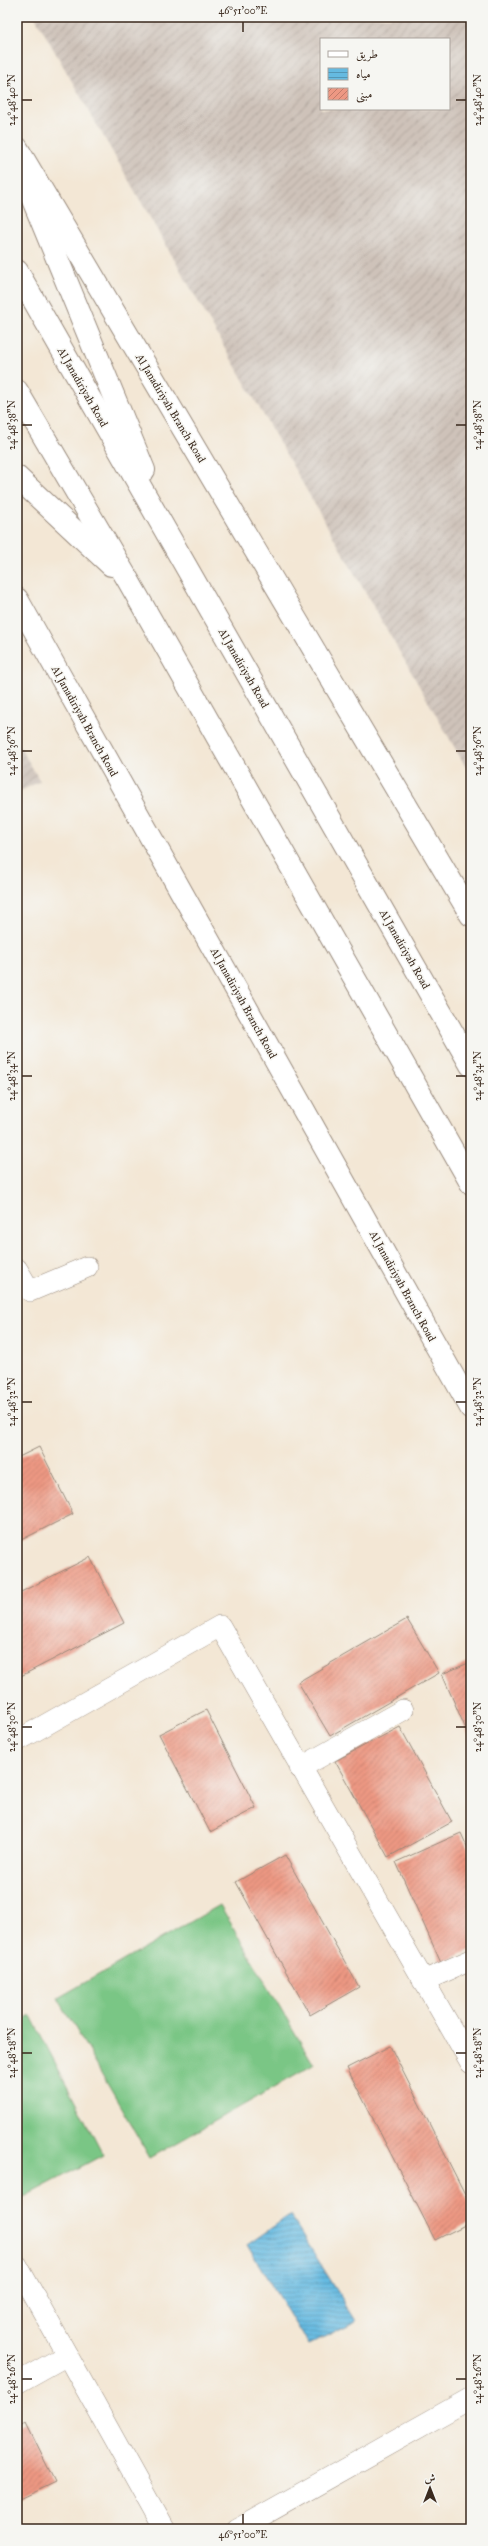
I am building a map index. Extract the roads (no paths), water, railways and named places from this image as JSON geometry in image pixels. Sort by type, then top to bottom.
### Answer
[{"type":"main road","name":"Al Janadiriyah Branch Road","points":[[17,148],[471,915]]},
{"type":"main road","points":[[17,161],[178,552]]},
{"type":"main road","name":"Al Janadiriyah Road","points":[[17,271],[471,1065]]},
{"type":"main road","points":[[17,391],[128,580],[471,1183]]},
{"type":"main road","points":[[17,478],[128,580]]},
{"type":"main road","name":"Al Janadiriyah Branch Road","points":[[17,599],[471,1408]]},
{"type":"lane","points":[[17,1269],[30,1291],[87,1267]]},
{"type":"lane","points":[[17,1741],[220,1626],[300,1768],[471,2063]]},
{"type":"lane","points":[[300,1768],[403,1710]]},
{"type":"lane","points":[[423,1981],[471,1960]]},
{"type":"lane","points":[[17,2265],[164,2529]]},
{"type":"lane","points":[[17,2383],[67,2355]]},
{"type":"lane","points":[[238,2529],[471,2398]]},
{"type":"water","points":[[290,2215],[356,2321],[308,2345],[247,2245]]}]
